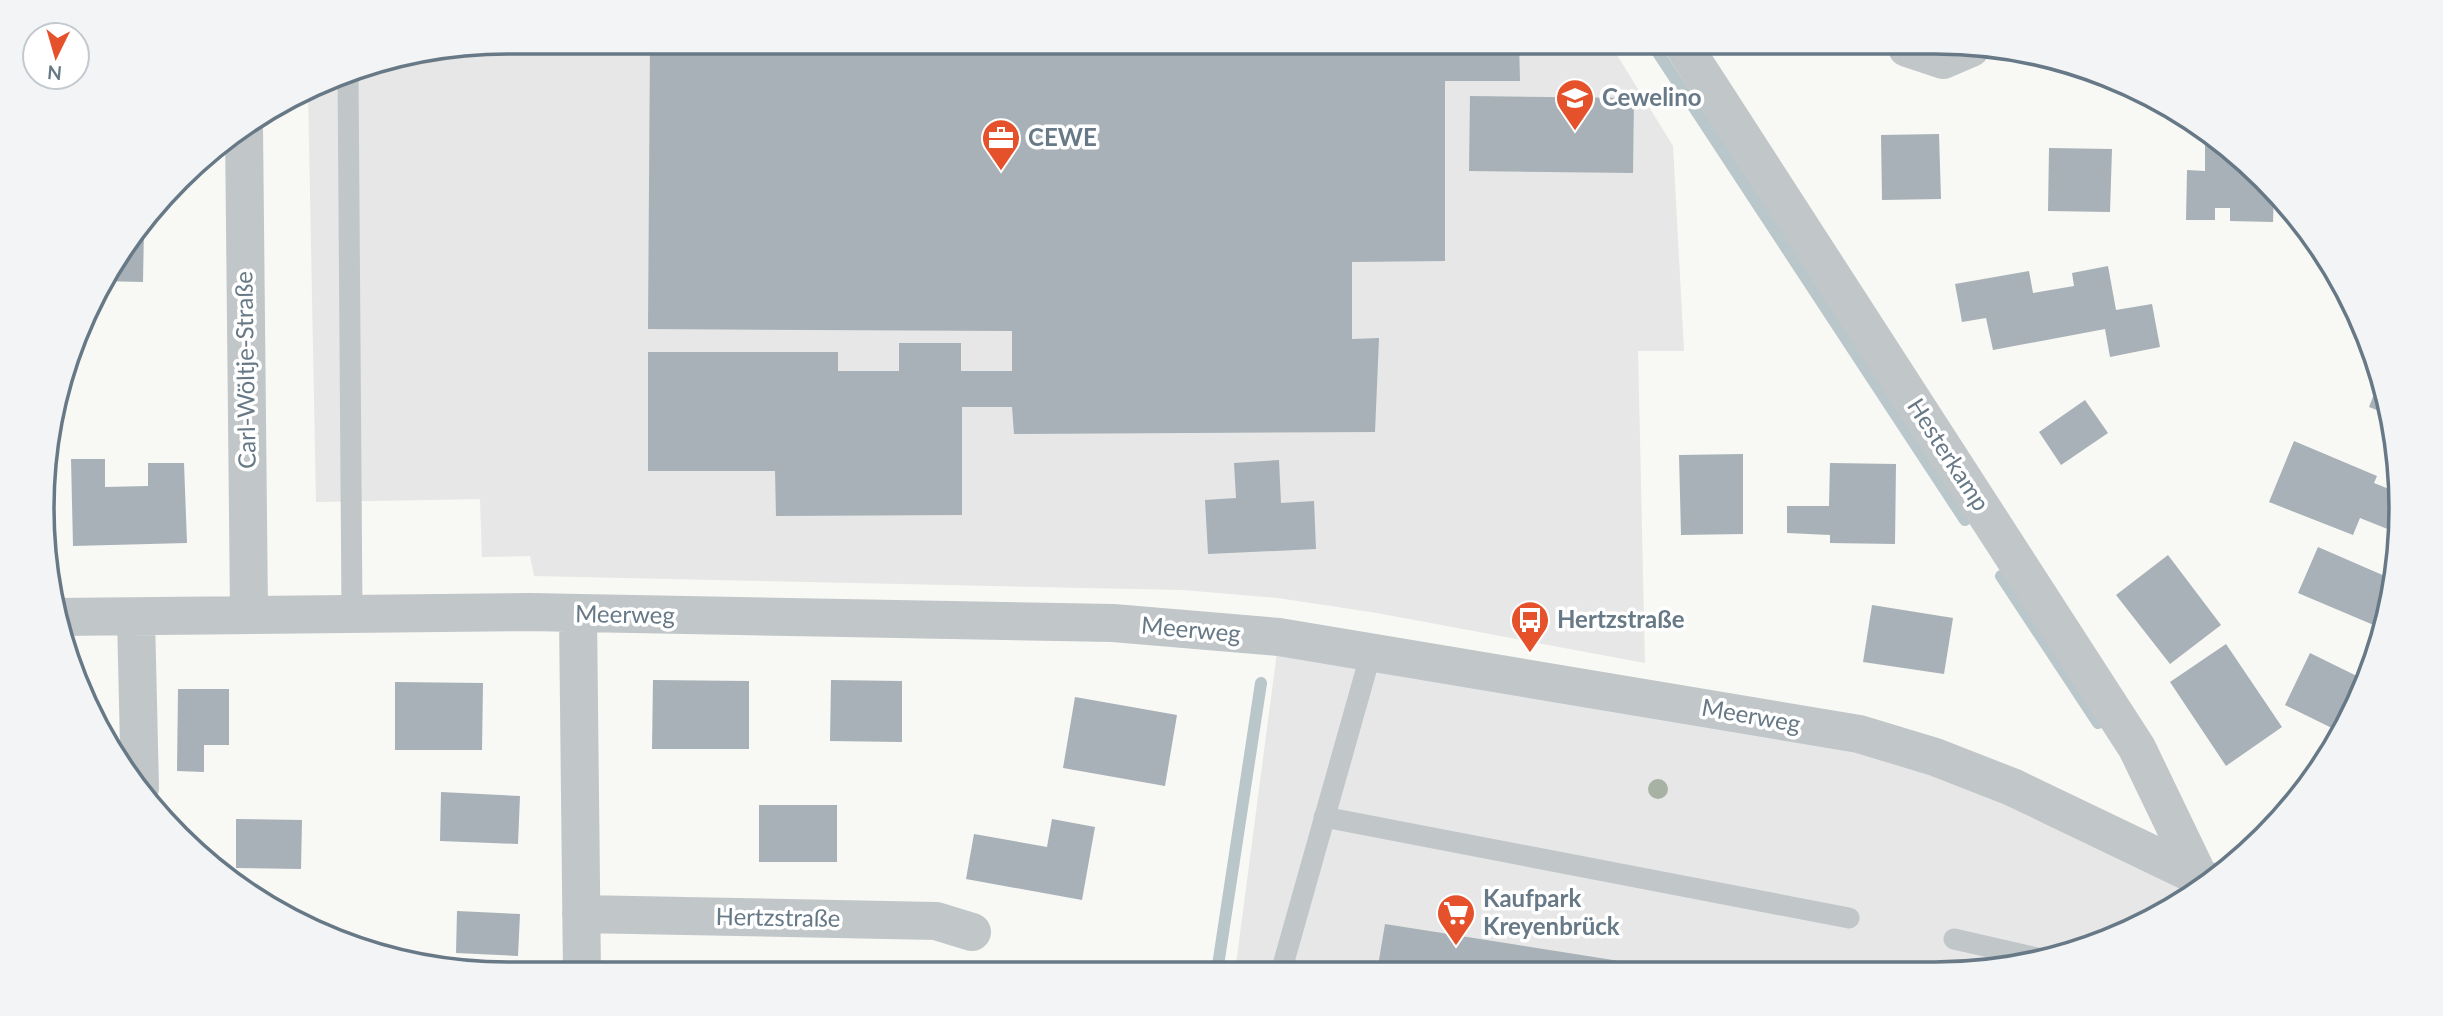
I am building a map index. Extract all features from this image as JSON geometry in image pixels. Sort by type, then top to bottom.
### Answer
[{"type":"street","name":"Hesterkamp","points":[[1689,54],[2137,748],[2196,879]]},
{"type":"street","points":[[1925,54],[1943,60],[1955,55]]},
{"type":"street","name":"Carl-Wöltje-Straße","points":[[244,139],[249,613]]},
{"type":"street","name":"Meerweg","points":[[68,617],[529,612],[1113,623],[1279,637],[1858,734],[1935,757],[2012,786],[2193,881]]},
{"type":"street","points":[[578,615],[582,962]]},
{"type":"street","points":[[136,617],[140,772]]},
{"type":"street","name":"Hertzstraße","points":[[581,914],[936,921],[972,932]]},
{"type":"lane","points":[[348,83],[352,614]]},
{"type":"lane","points":[[1284,962],[1371,653]]},
{"type":"lane","points":[[1324,817],[1849,918]]},
{"type":"lane","points":[[1954,939],[2019,954]]},
{"type":"shaded area","points":[[508,54],[1616,54],[1673,146],[1684,351],[1638,351],[1645,663],[1377,613],[1278,598],[1182,590],[534,576],[530,556],[482,557],[480,499],[316,502],[308,100],[362,78],[391,70],[449,58]]},
{"type":"shaded area","points":[[1279,637],[1859,734],[2198,877],[2136,915],[2081,938],[2024,953],[1965,961],[1236,962]]},
{"type":"building","name":"CEWE","points":[[650,54],[1519,54],[1520,81],[1445,81],[1445,261],[1352,262],[1352,339],[1379,338],[1375,432],[1014,434],[1012,407],[962,407],[962,515],[776,516],[775,471],[648,471],[648,352],[838,352],[838,371],[899,371],[899,343],[961,343],[961,371],[1012,371],[1012,331],[648,329]]},
{"type":"building","points":[[1470,96],[1634,98],[1633,173],[1469,171]]},
{"type":"building","points":[[1939,134],[1941,199],[1882,200],[1881,135]]},
{"type":"building","points":[[2205,144],[2256,187],[2274,206],[2273,222],[2230,221],[2230,208],[2215,208],[2215,220],[2186,220],[2187,170],[2205,171]]},
{"type":"building","points":[[2049,148],[2112,149],[2110,212],[2048,211]]},
{"type":"building","points":[[144,238],[143,282],[115,281]]},
{"type":"building","points":[[2108,266],[2116,310],[2152,304],[2160,347],[2110,357],[2105,329],[1993,350],[1986,318],[1962,322],[1955,284],[2029,271],[2033,293],[2074,286],[2072,273]]},
{"type":"building","points":[[2374,394],[2378,410],[2369,407]]},
{"type":"building","points":[[2085,400],[2108,433],[2061,465],[2039,432]]},
{"type":"building","points":[[2294,441],[2377,476],[2374,483],[2388,489],[2388,529],[2360,518],[2353,535],[2269,502]]},
{"type":"building","points":[[1743,454],[1743,534],[1681,535],[1679,455]]},
{"type":"building","points":[[71,459],[105,459],[105,487],[148,486],[148,463],[184,463],[187,543],[73,546]]},
{"type":"building","points":[[1279,460],[1281,503],[1314,501],[1316,549],[1208,554],[1205,500],[1236,498],[1234,463]]},
{"type":"building","points":[[1830,463],[1896,464],[1895,544],[1830,543],[1830,535],[1787,533],[1787,506],[1829,506]]},
{"type":"building","points":[[2318,547],[2384,575],[2373,625],[2298,593]]},
{"type":"building","points":[[2168,555],[2221,625],[2170,664],[2116,595]]},
{"type":"building","points":[[1872,605],[1953,618],[1944,674],[1863,662]]},
{"type":"building","points":[[2226,644],[2282,727],[2226,766],[2170,682]]},
{"type":"building","points":[[2310,653],[2356,676],[2332,728],[2285,705]]},
{"type":"building","points":[[653,680],[749,681],[749,749],[652,749]]},
{"type":"building","points":[[831,680],[902,681],[902,742],[830,741]]},
{"type":"building","points":[[395,682],[483,683],[482,750],[395,750]]},
{"type":"building","points":[[178,689],[229,689],[229,745],[204,745],[204,772],[177,771]]},
{"type":"building","points":[[1075,697],[1177,715],[1165,786],[1063,768]]},
{"type":"building","points":[[441,792],[520,796],[518,844],[440,841]]},
{"type":"building","points":[[759,805],[837,805],[837,862],[759,862]]},
{"type":"building","points":[[236,819],[302,820],[301,869],[236,868]]},
{"type":"building","points":[[1052,819],[1095,827],[1082,900],[966,879],[974,834],[1047,847]]},
{"type":"building","points":[[457,911],[520,914],[518,956],[456,953]]},
{"type":"building","name":"Kaufpark Kreyenbrück","points":[[1385,924],[1626,962],[1379,962]]},
{"type":"waterway","points":[[1659,54],[1965,520]]},
{"type":"waterway","points":[[2001,576],[2098,723]]},
{"type":"waterway","points":[[1219,962],[1261,683]]},
{"type":"place","name":"Cewelino","points":[[1575,132]]},
{"type":"place","name":"CEWE","points":[[1001,172]]},
{"type":"place","name":"Hertzstraße","points":[[1530,654]]},
{"type":"place","name":"Kaufpark Kreyenbrück","points":[[1456,947]]}]
